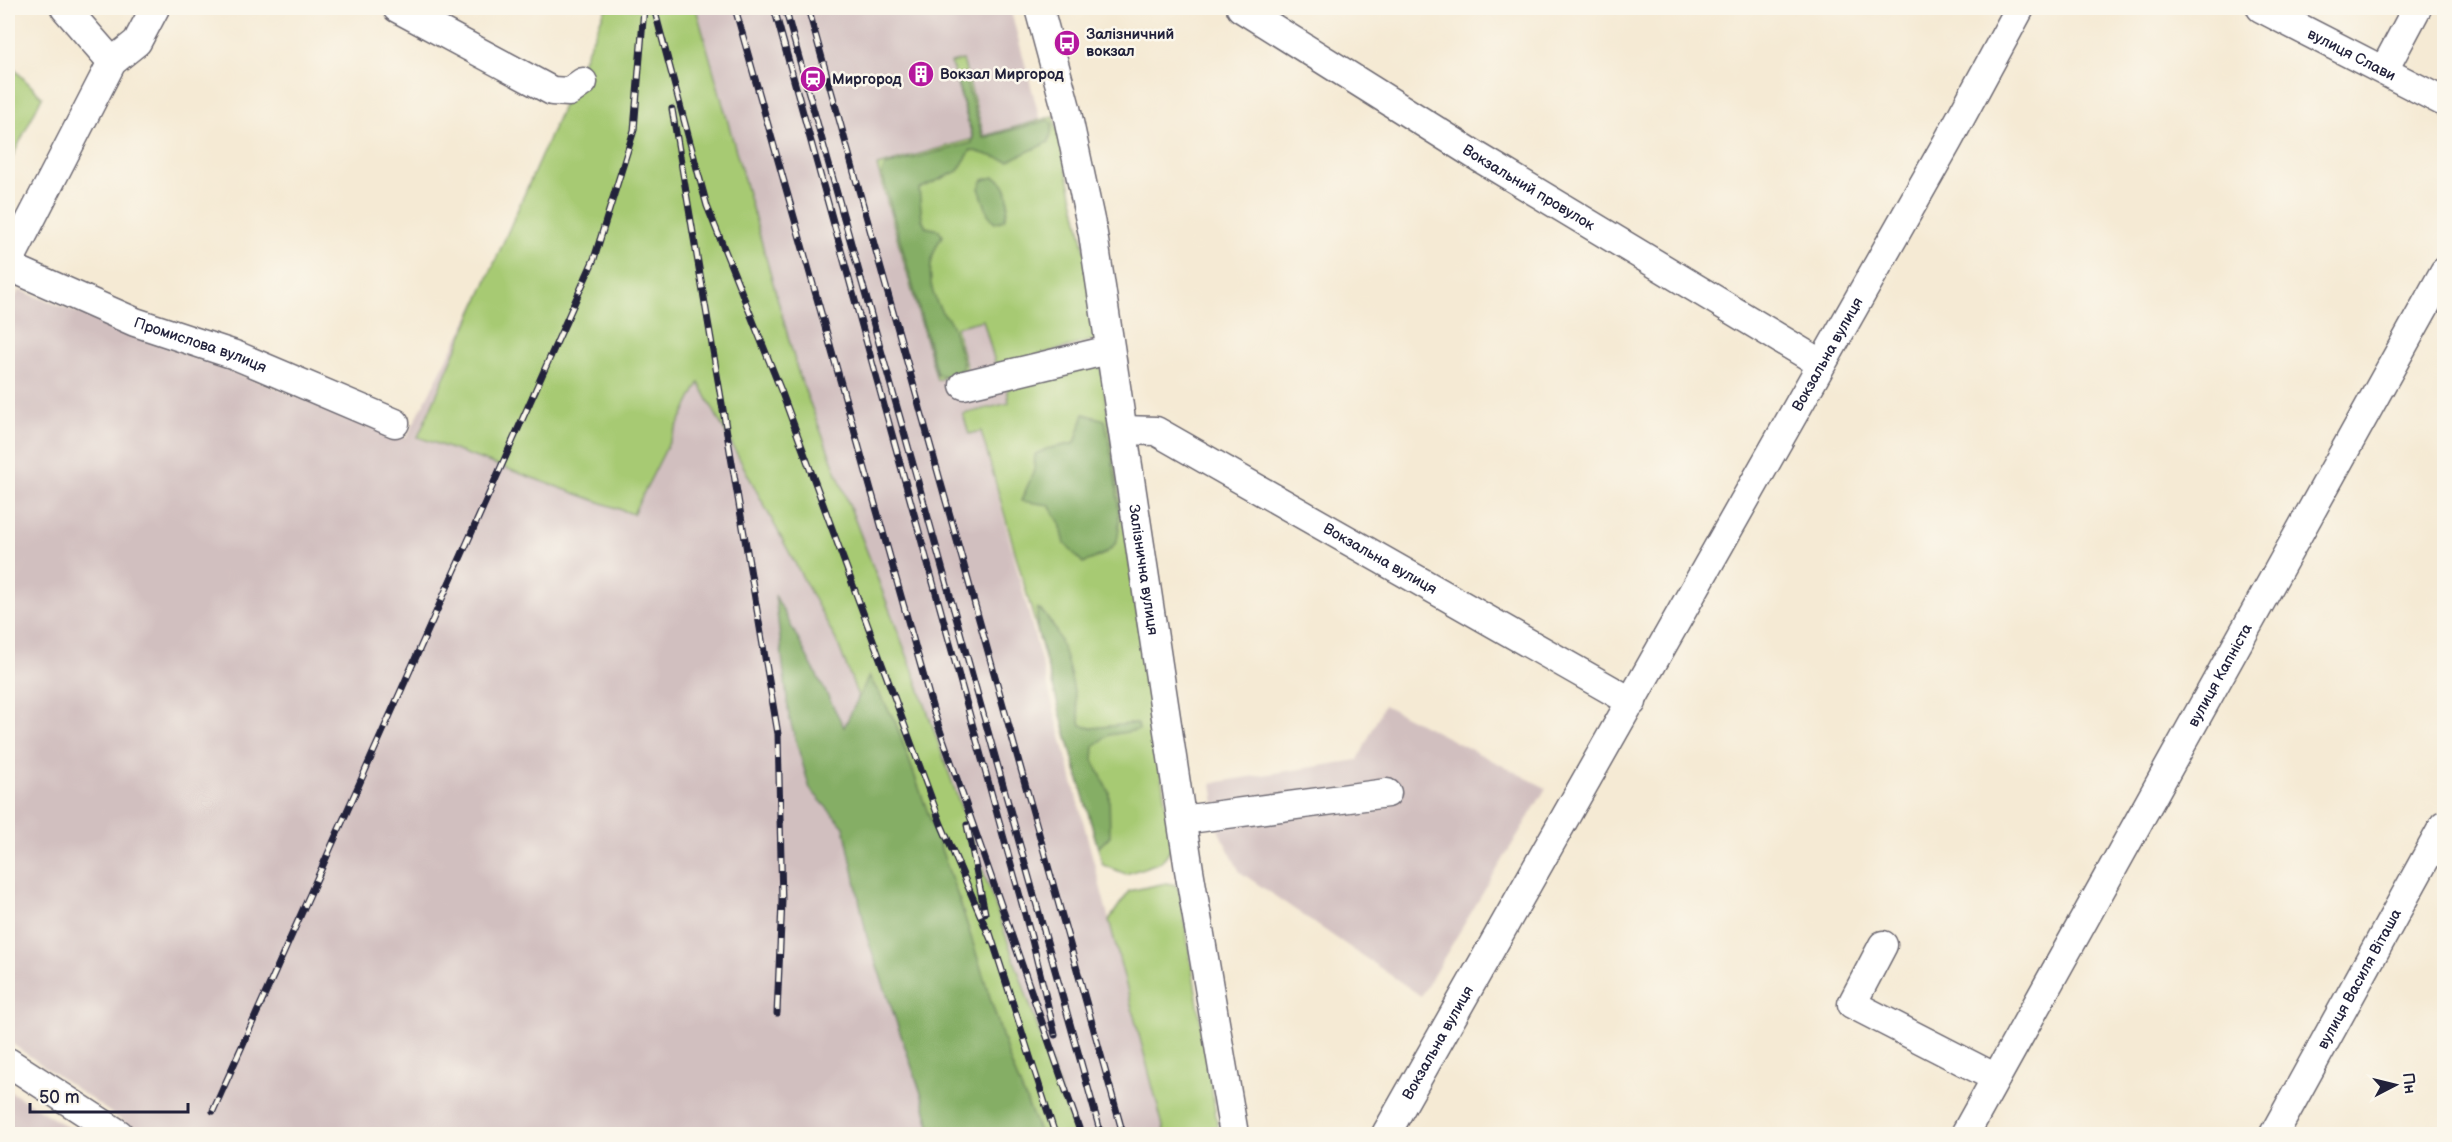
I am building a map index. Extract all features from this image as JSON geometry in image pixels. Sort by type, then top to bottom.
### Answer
[{"type":"street","points":[[65,8],[112,62]]},
{"type":"street","name":"Промислова вулиця","points":[[155,8],[137,42],[112,62],[8,265],[135,322],[235,355],[395,423]]},
{"type":"street","points":[[397,8],[552,91],[569,92],[583,82]]},
{"type":"street","name":"Залізнична вулиця","points":[[1039,8],[1066,108],[1093,234],[1182,820],[1234,1134]]},
{"type":"street","name":"Вокзальний провулок","points":[[1240,8],[1475,155],[1820,363]]},
{"type":"street","name":"Вокзальна вулиця","points":[[1386,1134],[1632,702],[1820,363],[1948,141],[2020,8]]},
{"type":"street","name":"вулиця Слави","points":[[2261,8],[2445,102]]},
{"type":"street","points":[[2385,70],[2416,8]]},
{"type":"street","name":"вулиця Капніста","points":[[1965,1134],[2445,272]]},
{"type":"street","points":[[964,385],[1109,350]]},
{"type":"street","name":"Вокзальна вулиця","points":[[1124,430],[1156,431],[1632,702]]},
{"type":"street","points":[[1182,820],[1387,793]]},
{"type":"street","name":"вулиця Василя Віташа","points":[[2274,1134],[2445,825]]},
{"type":"street","points":[[1882,945],[1852,1004],[1996,1078]]},
{"type":"street","points":[[8,1062],[119,1134]]},
{"type":"shaded area","points":[[697,8],[1010,8],[1095,324],[981,431],[1165,1134],[1075,1134],[1068,1118],[955,787],[798,372]]},
{"type":"shaded area","points":[[573,116],[699,383],[838,644],[1025,1134],[141,1134],[8,1041],[8,311],[19,290],[406,438]]},
{"type":"shaded area","points":[[1384,705],[1546,788],[1421,996],[1240,872],[1219,832],[1212,783],[1358,760]]},
{"type":"shaded area","points":[[8,1090],[78,1134],[8,1134]]},
{"type":"green space","points":[[606,8],[696,8],[798,372],[915,676],[1075,1134],[1025,1134],[838,644],[699,383],[633,514],[418,437]]},
{"type":"green space","points":[[963,60],[984,136],[1054,116],[1090,272],[1098,339],[996,366],[983,320],[956,327],[967,370],[937,380],[877,166],[973,139],[951,63]]},
{"type":"green space","points":[[8,63],[42,97],[8,166]]},
{"type":"green space","points":[[963,73],[983,138],[1049,120],[1053,125],[1049,142],[1008,161],[971,150],[958,171],[919,189],[922,219],[926,227],[939,230],[942,236],[931,264],[933,293],[942,312],[951,323],[963,364],[961,370],[944,376],[937,374],[882,174],[885,166],[972,143],[973,137],[957,81],[957,76]]},
{"type":"green space","points":[[994,177],[1004,184],[1008,196],[1004,220],[995,223],[988,214],[979,188],[983,180]]},
{"type":"green space","points":[[1100,360],[1172,848],[1161,862],[1126,874],[1103,865],[981,431],[969,434],[963,414],[1009,403],[1007,389]]},
{"type":"green space","points":[[1084,414],[1105,420],[1116,484],[1119,521],[1118,535],[1112,548],[1083,563],[1065,544],[1060,523],[1049,505],[1021,501],[1034,471],[1035,455],[1046,449],[1075,443]]},
{"type":"green space","points":[[775,595],[844,727],[869,676],[895,721],[961,905],[1010,1061],[1040,1134],[932,1134],[923,1099],[867,937],[844,827],[810,789],[789,717]]},
{"type":"green space","points":[[1037,608],[1055,629],[1061,644],[1081,725],[1091,728],[1138,723],[1139,730],[1109,735],[1094,746],[1093,760],[1109,792],[1110,836],[1098,848],[1037,629]]},
{"type":"green space","points":[[1166,883],[1176,885],[1180,893],[1219,1134],[1165,1134],[1109,920],[1129,891]]},
{"type":"railway","points":[[213,1111],[594,259],[634,130],[644,8]]},
{"type":"railway","points":[[654,8],[707,206],[782,393],[941,824],[991,940]]},
{"type":"railway","points":[[735,8],[934,713],[1081,1134]]},
{"type":"railway","points":[[774,8],[1032,940],[1055,1035]]},
{"type":"railway","points":[[785,8],[1101,1134]]},
{"type":"railway","points":[[808,8],[1123,1134]]},
{"type":"railway","points":[[672,109],[778,734],[782,901],[777,1013]]},
{"type":"railway","points":[[967,825],[985,913]]},
{"type":"railway","points":[[990,933],[1055,1134]]},
{"type":"place","name":"Залізничний вокзал","points":[[1067,43]]},
{"type":"place","name":"Вокзал Миргород","points":[[921,74]]},
{"type":"place","name":"Миргород","points":[[813,79]]}]
